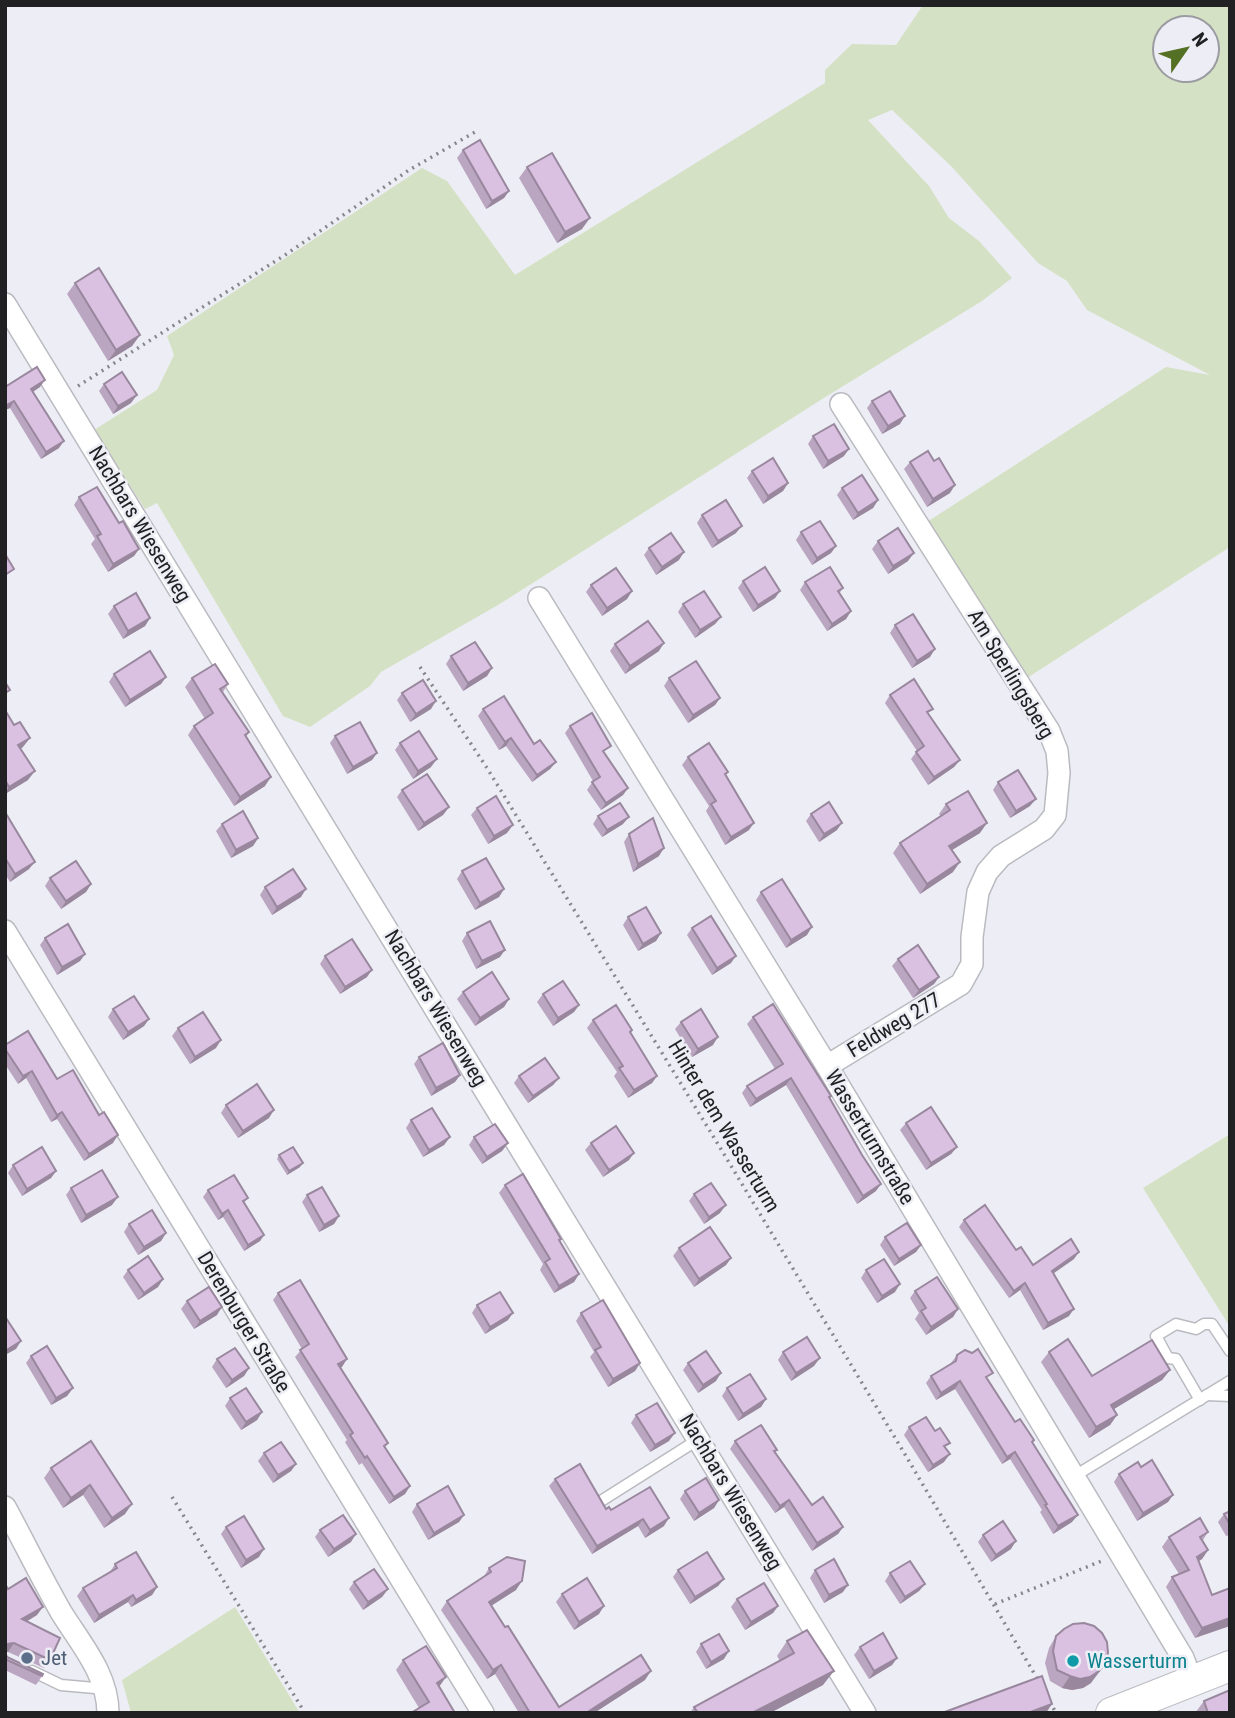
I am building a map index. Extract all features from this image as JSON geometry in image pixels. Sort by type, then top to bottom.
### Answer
[{"type":"street","name":"Nachbars Wiesenweg","points":[[5,304],[865,1713]]},
{"type":"street","name":"Am Sperlingsberg","points":[[841,404],[1049,731],[1057,751],[1059,773],[1055,816],[1044,829],[1001,856],[987,872],[978,892],[972,937],[972,964],[961,984]]},
{"type":"street","name":"Wasserturmstraße","points":[[540,598],[827,1066],[1183,1658],[1192,1681]]},
{"type":"street","name":"Derenburger Straße","points":[[5,931],[483,1713]]},
{"type":"street","name":"Feldweg 277","points":[[827,1066],[961,984]]},
{"type":"street","points":[[5,1507],[106,1689],[108,1713]]},
{"type":"street","points":[[1111,1713],[1148,1706],[1192,1681],[1230,1666]]},
{"type":"lane","points":[[1203,1398],[1176,1359],[1168,1358],[1156,1336],[1175,1324],[1196,1329],[1204,1324],[1213,1324],[1230,1351]]},
{"type":"lane","points":[[1073,1477],[1230,1381]]},
{"type":"lane","points":[[1203,1398],[1230,1396]]},
{"type":"lane","points":[[601,1500],[699,1439]]},
{"type":"lane","points":[[16,1664],[61,1685],[106,1689]]},
{"type":"path","points":[[62,397],[285,255],[409,170],[477,131]]},
{"type":"path","name":"Hinter dem Wasserturm","points":[[420,667],[487,768],[713,1136],[995,1604],[1042,1689]]},
{"type":"path","points":[[172,1497],[305,1713]]},
{"type":"path","points":[[995,1604],[1119,1554]]},
{"type":"path","points":[[1049,1701],[1056,1713]]},
{"type":"green space","points":[[923,5],[1230,5],[1230,547],[1024,680],[927,522],[1166,367],[1210,375],[1087,310],[1067,281],[1038,263],[952,167],[892,110],[868,120],[929,186],[949,218],[979,241],[1012,278],[982,301],[498,605],[381,672],[370,686],[310,727],[283,716],[157,503],[145,509],[94,430],[157,390],[174,355],[167,336],[422,168],[447,181],[515,275],[825,83],[825,70],[852,44],[896,45]]},
{"type":"green space","points":[[1230,1134],[1230,1327],[1143,1188]]},
{"type":"green space","points":[[235,1607],[300,1713],[131,1713],[122,1680]]},
{"type":"building","points":[[480,140],[509,191],[492,201],[463,150]]},
{"type":"building","points":[[552,153],[590,218],[565,232],[527,167]]},
{"type":"building","points":[[99,268],[140,335],[116,350],[75,283]]},
{"type":"building","points":[[37,367],[45,380],[31,389],[64,441],[46,452],[14,401],[5,406],[5,387]]},
{"type":"building","points":[[122,372],[137,395],[118,406],[104,384]]},
{"type":"building","points":[[890,391],[905,416],[888,426],[872,401]]},
{"type":"building","points":[[834,424],[849,449],[828,461],[813,436]]},
{"type":"building","points":[[928,451],[934,461],[939,458],[955,485],[933,499],[910,462]]},
{"type":"building","points":[[773,458],[788,483],[768,496],[752,471]]},
{"type":"building","points":[[862,475],[878,500],[858,513],[842,488]]},
{"type":"building","points":[[97,487],[119,523],[123,521],[139,549],[113,564],[97,536],[101,534],[79,497]]},
{"type":"building","points":[[726,500],[742,526],[718,541],[702,515]]},
{"type":"building","points":[[820,521],[836,546],[817,558],[801,532]]},
{"type":"building","points":[[898,528],[914,553],[893,566],[878,541]]},
{"type":"building","points":[[671,533],[684,552],[662,567],[649,548]]},
{"type":"building","points":[[5,554],[14,569],[5,575]]},
{"type":"building","points":[[765,567],[780,591],[758,605],[743,581]]},
{"type":"building","points":[[830,567],[843,588],[838,591],[851,611],[832,624],[805,582]]},
{"type":"building","points":[[616,568],[632,591],[607,608],[591,585]]},
{"type":"building","points":[[704,591],[721,617],[700,630],[683,604]]},
{"type":"building","points":[[136,593],[150,618],[128,631],[114,606]]},
{"type":"building","points":[[913,614],[935,649],[917,661],[895,625]]},
{"type":"building","points":[[648,621],[664,643],[630,666],[615,644]]},
{"type":"building","points":[[475,642],[492,668],[468,683],[451,656]]},
{"type":"building","points":[[150,651],[166,677],[130,700],[114,674]]},
{"type":"building","points":[[696,661],[720,698],[693,715],[669,678]]},
{"type":"building","points":[[215,664],[228,684],[220,689],[249,732],[245,735],[271,777],[240,797],[194,726],[213,713],[192,678]]},
{"type":"building","points":[[914,679],[933,709],[927,712],[960,760],[934,777],[916,752],[924,746],[890,695]]},
{"type":"building","points":[[423,680],[436,701],[416,714],[402,693]]},
{"type":"building","points":[[504,696],[534,744],[540,740],[556,762],[537,775],[511,738],[505,742],[483,709]]},
{"type":"building","points":[[5,710],[14,725],[20,722],[30,738],[18,745],[35,771],[9,787],[5,780]]},
{"type":"building","points":[[592,713],[611,746],[603,751],[628,788],[606,803],[592,782],[600,777],[570,726]]},
{"type":"building","points":[[360,722],[377,753],[353,767],[335,736]]},
{"type":"building","points":[[419,731],[437,759],[418,771],[400,743]]},
{"type":"building","points":[[709,743],[728,772],[725,774],[754,823],[731,837],[711,804],[716,801],[688,757]]},
{"type":"building","points":[[1018,770],[1036,799],[1016,811],[998,782]]},
{"type":"building","points":[[427,774],[449,807],[424,823],[402,790]]},
{"type":"building","points":[[968,791],[987,823],[949,846],[960,862],[927,884],[900,843],[950,810],[946,804]]},
{"type":"building","points":[[496,796],[513,825],[494,836],[477,808]]},
{"type":"building","points":[[829,802],[842,823],[824,834],[811,814]]},
{"type":"building","points":[[620,803],[629,817],[607,830],[598,816]]},
{"type":"building","points":[[243,811],[258,838],[236,850],[222,824]]},
{"type":"building","points":[[5,812],[35,862],[15,874],[5,858]]},
{"type":"building","points":[[653,818],[664,848],[638,864],[629,834]]},
{"type":"building","points":[[486,858],[504,889],[480,903],[462,871]]},
{"type":"building","points":[[76,861],[91,884],[66,901],[50,878]]},
{"type":"building","points":[[293,869],[306,889],[277,907],[265,887]]},
{"type":"building","points":[[782,879],[812,927],[791,940],[761,892]]},
{"type":"building","points":[[646,907],[661,933],[643,944],[628,917]]},
{"type":"building","points":[[711,916],[736,956],[717,968],[692,928]]},
{"type":"building","points":[[490,921],[505,950],[482,961],[467,933]]},
{"type":"building","points":[[68,924],[85,954],[62,967],[45,938]]},
{"type":"building","points":[[352,939],[372,970],[345,987],[325,956]]},
{"type":"building","points":[[918,945],[939,977],[919,990],[898,959]]},
{"type":"building","points":[[492,972],[509,999],[480,1018],[463,992]]},
{"type":"building","points":[[563,981],[579,1005],[558,1018],[543,994]]},
{"type":"building","points":[[134,996],[149,1019],[128,1032],[113,1009]]},
{"type":"building","points":[[773,1004],[831,1096],[829,1097],[881,1184],[863,1196],[791,1078],[756,1099],[747,1086],[783,1064],[753,1017]]},
{"type":"building","points":[[616,1005],[657,1076],[634,1090],[619,1068],[623,1066],[593,1020]]},
{"type":"building","points":[[701,1009],[718,1037],[698,1049],[681,1022]]},
{"type":"building","points":[[203,1012],[221,1040],[195,1057],[178,1028]]},
{"type":"building","points":[[28,1031],[57,1079],[73,1070],[99,1115],[104,1112],[118,1135],[89,1154],[62,1112],[57,1115],[32,1071],[23,1076],[5,1049],[5,1045]]},
{"type":"building","points":[[443,1043],[460,1075],[436,1088],[419,1057]]},
{"type":"building","points":[[545,1058],[559,1078],[533,1096],[519,1076]]},
{"type":"building","points":[[257,1084],[274,1110],[243,1131],[226,1105]]},
{"type":"building","points":[[931,1107],[957,1147],[931,1163],[906,1123]]},
{"type":"building","points":[[432,1108],[450,1137],[429,1150],[411,1120]]},
{"type":"building","points":[[495,1124],[508,1143],[487,1157],[474,1137]]},
{"type":"building","points":[[616,1126],[634,1153],[609,1170],[591,1143]]},
{"type":"building","points":[[42,1147],[56,1171],[27,1189],[13,1165]]},
{"type":"building","points":[[293,1147],[303,1163],[289,1171],[279,1155]]},
{"type":"building","points":[[102,1170],[118,1197],[86,1215],[71,1188]]},
{"type":"building","points":[[523,1174],[579,1274],[559,1286],[545,1262],[550,1259],[505,1185]]},
{"type":"building","points":[[234,1175],[248,1198],[243,1201],[264,1235],[248,1245],[228,1210],[222,1214],[208,1190]]},
{"type":"building","points":[[711,1183],[726,1205],[709,1217],[694,1194]]},
{"type":"building","points":[[322,1187],[339,1216],[324,1225],[307,1195]]},
{"type":"building","points":[[985,1205],[1016,1250],[1021,1247],[1033,1265],[1071,1239],[1079,1252],[1052,1271],[1074,1309],[1048,1323],[1025,1283],[1014,1291],[964,1220]]},
{"type":"building","points":[[152,1210],[166,1233],[144,1247],[129,1224]]},
{"type":"building","points":[[907,1223],[921,1245],[899,1259],[885,1237]]},
{"type":"building","points":[[710,1227],[731,1258],[699,1279],[679,1248]]},
{"type":"building","points":[[148,1256],[163,1279],[144,1293],[128,1270]]},
{"type":"building","points":[[884,1259],[900,1284],[882,1296],[866,1270]]},
{"type":"building","points":[[937,1277],[958,1309],[931,1327],[921,1311],[926,1308],[915,1291]]},
{"type":"building","points":[[300,1280],[347,1359],[338,1364],[388,1443],[384,1446],[410,1486],[394,1497],[350,1435],[353,1433],[300,1350],[309,1344],[278,1293]]},
{"type":"building","points":[[209,1287],[222,1307],[200,1321],[187,1301]]},
{"type":"building","points":[[500,1292],[513,1313],[490,1327],[477,1305]]},
{"type":"building","points":[[603,1300],[640,1363],[613,1379],[595,1350],[601,1347],[581,1313]]},
{"type":"building","points":[[5,1319],[21,1341],[5,1351]]},
{"type":"building","points":[[807,1337],[820,1358],[796,1373],[783,1352]]},
{"type":"building","points":[[1068,1339],[1092,1376],[1152,1340],[1170,1370],[1111,1405],[1117,1415],[1096,1427],[1049,1352]]},
{"type":"building","points":[[47,1346],[73,1388],[56,1398],[31,1356]]},
{"type":"building","points":[[235,1348],[249,1368],[232,1380],[217,1359]]},
{"type":"building","points":[[978,1349],[993,1373],[986,1377],[1015,1422],[1020,1419],[1034,1440],[1032,1442],[1078,1515],[1058,1526],[1015,1452],[1007,1457],[960,1381],[941,1393],[931,1376],[956,1361],[957,1355],[965,1350],[972,1353]]},
{"type":"building","points":[[706,1351],[721,1373],[703,1385],[688,1363]]},
{"type":"building","points":[[750,1374],[766,1399],[743,1414],[727,1388]]},
{"type":"building","points":[[246,1388],[262,1412],[246,1422],[230,1398]]},
{"type":"building","points":[[657,1403],[675,1433],[655,1445],[636,1415]]},
{"type":"building","points":[[926,1417],[935,1431],[940,1428],[950,1443],[944,1446],[950,1454],[933,1465],[909,1427]]},
{"type":"building","points":[[761,1425],[777,1450],[774,1451],[812,1505],[823,1497],[843,1527],[817,1543],[789,1500],[780,1506],[735,1441]]},
{"type":"building","points":[[91,1441],[132,1504],[112,1518],[90,1485],[71,1498],[51,1468]]},
{"type":"building","points":[[281,1442],[296,1464],[278,1475],[264,1453]]},
{"type":"building","points":[[1152,1460],[1173,1495],[1143,1513],[1119,1474],[1138,1462],[1141,1467]]},
{"type":"building","points":[[580,1464],[606,1509],[609,1507],[611,1510],[650,1487],[669,1518],[650,1530],[643,1519],[597,1546],[555,1479]]},
{"type":"building","points":[[706,1478],[719,1500],[699,1513],[685,1491]]},
{"type":"building","points":[[448,1486],[464,1515],[434,1533],[417,1504]]},
{"type":"building","points":[[1230,1511],[1230,1525],[1224,1514]]},
{"type":"building","points":[[343,1515],[356,1534],[334,1549],[320,1530]]},
{"type":"building","points":[[244,1516],[264,1549],[246,1560],[226,1527]]},
{"type":"building","points":[[1200,1518],[1208,1532],[1200,1537],[1208,1550],[1197,1557],[1212,1595],[1230,1588],[1230,1618],[1202,1628],[1172,1577],[1189,1570],[1169,1537]]},
{"type":"building","points":[[1003,1521],[1016,1541],[996,1555],[983,1535]]},
{"type":"building","points":[[136,1552],[157,1587],[136,1600],[133,1595],[99,1615],[83,1588],[117,1568],[115,1564]]},
{"type":"building","points":[[707,1552],[724,1579],[695,1597],[678,1570]]},
{"type":"building","points":[[507,1557],[525,1561],[522,1581],[489,1602],[505,1627],[508,1626],[559,1707],[641,1655],[651,1671],[586,1713],[530,1713],[501,1665],[493,1670],[447,1601],[491,1572],[489,1568]]},
{"type":"building","points":[[834,1559],[848,1585],[829,1595],[815,1570]]},
{"type":"building","points":[[910,1561],[925,1584],[905,1597],[890,1573]]},
{"type":"building","points":[[374,1569],[388,1589],[368,1602],[354,1582]]},
{"type":"building","points":[[26,1578],[43,1607],[22,1619],[60,1638],[50,1660],[14,1643],[5,1646],[5,1584],[8,1589]]},
{"type":"building","points":[[587,1578],[604,1606],[579,1622],[562,1594]]},
{"type":"building","points":[[764,1583],[778,1606],[751,1622],[737,1599]]},
{"type":"building","name":"Wasserturm","points":[[1073,1624],[1094,1626],[1102,1633],[1107,1642],[1108,1653],[1106,1663],[1099,1671],[1080,1679],[1057,1670],[1053,1651],[1056,1636]]},
{"type":"building","points":[[807,1630],[834,1671],[752,1713],[698,1713],[694,1707],[794,1653],[787,1641]]},
{"type":"building","points":[[883,1633],[897,1658],[874,1671],[860,1647]]},
{"type":"building","points":[[719,1634],[729,1651],[711,1662],[701,1644]]},
{"type":"building","points":[[426,1646],[446,1677],[437,1683],[455,1713],[411,1713],[429,1702],[403,1660]]},
{"type":"building","points":[[5,1652],[7,1657],[43,1674],[42,1676],[5,1659]]},
{"type":"building","points":[[1042,1676],[1052,1704],[1028,1713],[942,1713]]},
{"type":"building","points":[[1230,1690],[1230,1713],[1208,1713],[1204,1701]]},
{"type":"place","name":"Jet","points":[[27,1658]]},
{"type":"place","name":"Wasserturm","points":[[1073,1661]]}]
